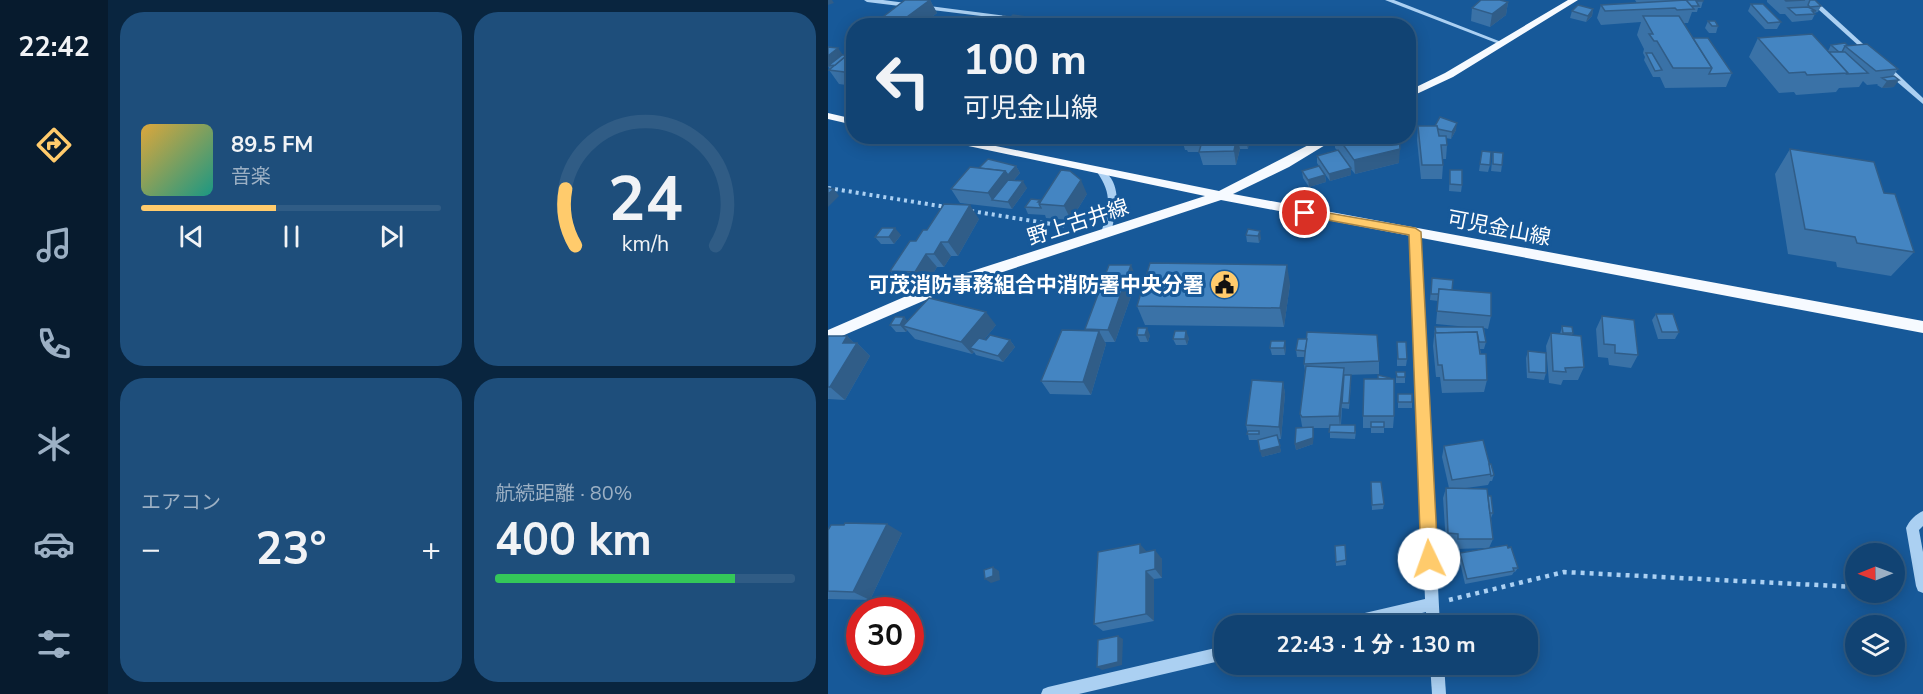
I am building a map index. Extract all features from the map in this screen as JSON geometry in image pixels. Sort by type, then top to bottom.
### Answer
[{"type":"main road","points":[[1416,91],[1574,0]]},
{"type":"main road","points":[[828,116],[846,120]]},
{"type":"main road","name":"可児金山線","points":[[965,144],[1219,196],[1923,327]]},
{"type":"main road","name":"野上古井線","points":[[828,336],[946,285],[1219,196],[1285,165],[1321,144]]},
{"type":"street","points":[[867,0],[1016,18]]},
{"type":"street","points":[[1388,0],[1501,43]]},
{"type":"street","points":[[1811,0],[1923,102]]},
{"type":"street","points":[[1101,172],[1110,181],[1116,200],[1106,233]]},
{"type":"street","points":[[1415,232],[1432,615]]},
{"type":"street","points":[[1923,517],[1912,528],[1923,586]]},
{"type":"street","points":[[1386,615],[1431,604]]},
{"type":"street","points":[[1048,694],[1214,655]]},
{"type":"street","points":[[1438,675],[1439,694]]},
{"type":"path","points":[[828,188],[956,208]]},
{"type":"path","points":[[967,210],[1071,227]]},
{"type":"path","points":[[1431,604],[1564,572],[1845,586]]},
{"type":"building","points":[[905,0],[930,0],[905,18],[882,18]]},
{"type":"building","points":[[1481,0],[1508,2],[1492,14],[1472,8]]},
{"type":"building","points":[[1686,0],[1703,1],[1696,1],[1699,6],[1691,6]]},
{"type":"building","points":[[1686,0],[1694,9],[1605,11],[1601,5]]},
{"type":"building","points":[[1810,0],[1815,0],[1821,6],[1810,7],[1808,5]]},
{"type":"building","points":[[1751,4],[1763,4],[1781,22],[1768,23]]},
{"type":"building","points":[[1578,5],[1593,9],[1588,16],[1572,11]]},
{"type":"building","points":[[1808,7],[1816,11],[1812,11],[1815,14],[1796,15],[1788,8]]},
{"type":"building","points":[[1013,15],[1027,17],[1023,18],[1011,17]]},
{"type":"building","points":[[1003,16],[1023,18],[1000,18]]},
{"type":"building","points":[[1643,16],[1679,16],[1712,68],[1673,68],[1657,41],[1654,41],[1649,34],[1653,34]]},
{"type":"building","points":[[1708,21],[1715,21],[1718,26],[1712,26]]},
{"type":"building","points":[[1812,34],[1848,73],[1807,75],[1805,72],[1789,73],[1758,38]]},
{"type":"building","points":[[1693,38],[1708,38],[1732,73],[1709,74],[1712,68]]},
{"type":"building","points":[[1845,43],[1848,46],[1845,46],[1842,52],[1831,45]]},
{"type":"building","points":[[1867,44],[1898,69],[1876,71],[1845,46]]},
{"type":"building","points":[[828,47],[838,48],[828,56]]},
{"type":"building","points":[[1829,52],[1845,52],[1868,73],[1847,74]]},
{"type":"building","points":[[1646,53],[1652,53],[1662,70],[1655,71]]},
{"type":"building","points":[[842,55],[846,55],[835,65],[828,66]]},
{"type":"building","points":[[846,56],[846,72],[829,70]]},
{"type":"building","points":[[1894,76],[1899,80],[1887,81],[1882,78]]},
{"type":"building","points":[[1440,117],[1457,123],[1452,132],[1438,129],[1435,126]]},
{"type":"building","points":[[1418,126],[1437,126],[1439,136],[1446,136],[1447,145],[1441,145],[1443,165],[1422,165]]},
{"type":"building","points":[[1201,144],[1235,144],[1234,151],[1199,152]]},
{"type":"building","points":[[1343,144],[1400,144],[1400,149],[1354,160]]},
{"type":"building","points":[[1790,149],[1874,162],[1884,193],[1895,194],[1914,252],[1857,243],[1855,237],[1805,229]]},
{"type":"building","points":[[1338,150],[1351,168],[1329,174],[1317,156]]},
{"type":"building","points":[[1482,151],[1491,152],[1490,165],[1480,164]]},
{"type":"building","points":[[1493,152],[1503,153],[1502,165],[1493,164]]},
{"type":"building","points":[[988,159],[1016,166],[1008,175],[1005,171],[979,168]]},
{"type":"building","points":[[1319,166],[1325,175],[1308,180],[1302,171]]},
{"type":"building","points":[[970,167],[1005,171],[988,193],[951,189]]},
{"type":"building","points":[[1061,170],[1070,171],[1081,180],[1064,206],[1039,204]]},
{"type":"building","points":[[1450,170],[1462,170],[1462,185],[1450,184]]},
{"type":"building","points":[[1008,180],[1023,181],[1008,202],[992,200]]},
{"type":"building","points":[[1031,199],[1040,200],[1038,202],[1041,208],[1025,207]]},
{"type":"building","points":[[944,204],[970,205],[948,242],[941,242],[934,254],[926,254],[915,272],[890,271],[910,241],[916,241],[923,230],[927,230]]},
{"type":"building","points":[[882,228],[895,228],[889,237],[875,237]]},
{"type":"building","points":[[1248,229],[1260,231],[1258,236],[1246,235]]},
{"type":"building","points":[[1150,263],[1287,265],[1280,308],[1137,306]]},
{"type":"building","points":[[1109,265],[1131,265],[1108,330],[1085,329]]},
{"type":"building","points":[[1432,278],[1453,280],[1452,290],[1439,289],[1439,294],[1431,294]]},
{"type":"building","points":[[1439,289],[1491,293],[1491,316],[1437,311]]},
{"type":"building","points":[[929,298],[986,312],[961,342],[903,326]]},
{"type":"building","points":[[1656,314],[1673,314],[1679,332],[1662,332]]},
{"type":"building","points":[[1602,316],[1634,320],[1638,355],[1615,353],[1615,345],[1604,344]]},
{"type":"building","points":[[895,317],[904,317],[900,325],[890,325]]},
{"type":"building","points":[[1562,326],[1572,327],[1573,333],[1563,333]]},
{"type":"building","points":[[1435,327],[1483,327],[1486,342],[1479,342],[1477,332],[1436,333]]},
{"type":"building","points":[[1138,328],[1147,328],[1145,335],[1137,335]]},
{"type":"building","points":[[1062,330],[1099,331],[1083,382],[1041,381]]},
{"type":"building","points":[[1175,331],[1186,331],[1185,339],[1173,339]]},
{"type":"building","points":[[1307,332],[1377,335],[1379,361],[1304,364]]},
{"type":"building","points":[[1477,332],[1480,354],[1486,354],[1487,380],[1444,380],[1442,365],[1438,365],[1435,333]]},
{"type":"building","points":[[1551,333],[1581,336],[1584,367],[1565,368],[1566,372],[1553,371]]},
{"type":"building","points":[[990,335],[1010,340],[998,356],[970,348],[979,338],[986,340]]},
{"type":"building","points":[[828,336],[847,336],[843,343],[857,343],[830,387],[828,387]]},
{"type":"building","points":[[1298,339],[1307,339],[1305,351],[1296,350]]},
{"type":"building","points":[[1271,341],[1285,341],[1284,348],[1270,348]]},
{"type":"building","points":[[1397,342],[1406,342],[1407,359],[1398,359]]},
{"type":"building","points":[[1528,351],[1546,353],[1546,373],[1529,372]]},
{"type":"building","points":[[1306,366],[1344,368],[1339,416],[1302,417],[1300,414]]},
{"type":"building","points":[[1396,372],[1405,372],[1405,377],[1397,377]]},
{"type":"building","points":[[1344,375],[1351,375],[1349,403],[1342,403]]},
{"type":"building","points":[[1378,375],[1390,378],[1390,379],[1378,379]]},
{"type":"building","points":[[1364,379],[1394,379],[1394,416],[1363,416]]},
{"type":"building","points":[[1252,380],[1283,382],[1279,427],[1246,425]]},
{"type":"building","points":[[1398,394],[1412,394],[1412,402],[1398,402]]},
{"type":"building","points":[[1371,422],[1384,422],[1384,427],[1371,427]]},
{"type":"building","points":[[1330,425],[1355,425],[1355,433],[1329,432]]},
{"type":"building","points":[[1313,427],[1313,438],[1295,444],[1296,428]]},
{"type":"building","points":[[1248,431],[1259,431],[1259,434],[1247,434]]},
{"type":"building","points":[[1277,435],[1280,446],[1260,451],[1258,440]]},
{"type":"building","points":[[1483,440],[1492,474],[1452,480],[1444,446]]},
{"type":"building","points":[[1489,464],[1491,464],[1494,475],[1491,476]]},
{"type":"building","points":[[1371,482],[1381,482],[1384,504],[1372,505]]},
{"type":"building","points":[[1446,488],[1487,489],[1493,539],[1458,539],[1458,534],[1448,533]]},
{"type":"building","points":[[1488,496],[1491,496],[1493,513],[1490,513]]},
{"type":"building","points":[[845,523],[887,524],[853,592],[828,591],[828,530],[831,525],[844,525]]},
{"type":"building","points":[[1140,544],[1140,553],[1155,550],[1155,569],[1146,571],[1146,614],[1094,624],[1098,552]]},
{"type":"building","points":[[1345,545],[1346,560],[1336,562],[1335,546]]},
{"type":"building","points":[[1507,545],[1508,548],[1511,547],[1518,568],[1513,568],[1514,571],[1467,579],[1460,553]]},
{"type":"building","points":[[993,567],[993,576],[985,579],[984,570]]},
{"type":"building","points":[[1118,636],[1118,662],[1097,667],[1098,640]]},
{"type":"place","name":"可茂消防事務組合中消防署中央分署","points":[[1225,285]]},
{"type":"route","points":[[1305,213],[1415,232],[1429,559]]}]
